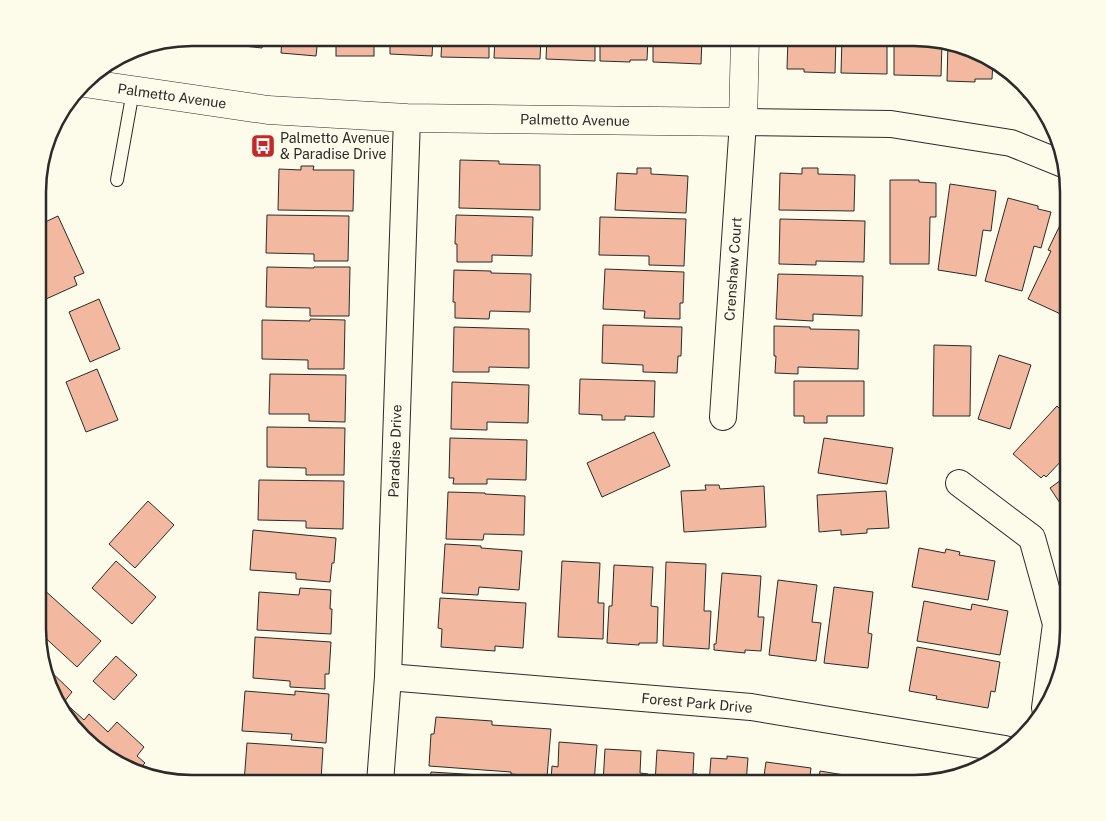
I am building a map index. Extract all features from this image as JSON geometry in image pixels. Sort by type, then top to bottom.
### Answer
[{"type":"street","points":[[743,122],[745,47]]},
{"type":"street","name":"Palmetto Avenue","points":[[93,85],[268,110],[407,118],[891,124],[1012,143],[1057,161]]},
{"type":"street","name":"Paradise Drive","points":[[381,774],[388,677],[407,118]]},
{"type":"street","name":"Crenshaw Court","points":[[723,417],[743,122]]},
{"type":"street","points":[[959,483],[1032,538],[1056,624],[1048,687]]},
{"type":"street","name":"Forest Park Drive","points":[[388,677],[751,707],[998,748]]},
{"type":"lane","points":[[117,180],[133,91]]},
{"type":"building","points":[[244,46],[262,46],[262,48]]},
{"type":"building","points":[[281,46],[317,46],[316,56],[281,53]]},
{"type":"building","points":[[336,46],[374,46],[374,56],[336,56]]},
{"type":"building","points":[[390,46],[433,46],[432,56],[390,54]]},
{"type":"building","points":[[442,46],[489,46],[489,58],[441,57]]},
{"type":"building","points":[[495,46],[541,46],[540,59],[494,58]]},
{"type":"building","points":[[547,46],[595,47],[595,61],[546,59]]},
{"type":"building","points":[[600,47],[648,47],[647,60],[630,60],[630,62],[600,61]]},
{"type":"building","points":[[653,47],[702,47],[701,64],[653,62]]},
{"type":"building","points":[[788,47],[836,47],[835,73],[804,72],[804,69],[787,69]]},
{"type":"building","points":[[842,47],[887,47],[887,74],[841,73]]},
{"type":"building","points":[[894,47],[942,49],[941,76],[894,75]]},
{"type":"building","points":[[948,51],[970,57],[993,69],[992,79],[975,79],[975,82],[947,81]]},
{"type":"building","points":[[460,160],[499,161],[499,164],[540,165],[540,210],[459,208]]},
{"type":"building","points":[[301,166],[314,166],[313,170],[354,170],[353,211],[278,210],[279,169],[301,170]]},
{"type":"building","points":[[637,168],[651,168],[651,174],[688,176],[686,213],[615,210],[617,173],[637,174]]},
{"type":"building","points":[[802,168],[818,168],[818,174],[855,175],[854,211],[779,210],[780,173],[802,174]]},
{"type":"building","points":[[890,180],[919,180],[919,182],[936,183],[936,217],[930,217],[929,264],[890,264]]},
{"type":"building","points":[[950,184],[996,191],[991,231],[983,230],[976,276],[938,270]]},
{"type":"building","points":[[1008,198],[1038,206],[1038,209],[1051,212],[1041,248],[1034,246],[1022,291],[985,281]]},
{"type":"building","points":[[267,215],[349,216],[348,261],[314,261],[314,254],[266,253]]},
{"type":"building","points":[[456,215],[533,217],[532,256],[492,255],[492,262],[457,262],[457,244],[455,244]]},
{"type":"building","points":[[58,216],[84,273],[74,277],[77,285],[46,299],[46,222]]},
{"type":"building","points":[[600,217],[686,219],[684,266],[649,265],[649,256],[599,255]]},
{"type":"building","points":[[780,219],[865,221],[864,262],[816,261],[816,265],[779,264]]},
{"type":"building","points":[[1059,227],[1059,313],[1028,299],[1051,251],[1048,250]]},
{"type":"building","points":[[267,267],[350,267],[349,316],[310,316],[310,308],[266,307]]},
{"type":"building","points":[[605,269],[684,272],[683,303],[680,303],[680,319],[644,318],[645,311],[603,309]]},
{"type":"building","points":[[454,270],[531,274],[530,312],[490,311],[489,319],[455,318],[455,302],[453,302]]},
{"type":"building","points":[[778,274],[863,276],[862,316],[813,314],[813,321],[776,319]]},
{"type":"building","points":[[99,299],[120,349],[90,362],[69,312]]},
{"type":"building","points":[[310,319],[345,320],[344,369],[308,369],[308,360],[262,359],[262,320],[310,321]]},
{"type":"building","points":[[603,325],[682,327],[681,356],[678,356],[677,373],[643,372],[643,365],[602,363]]},
{"type":"building","points":[[774,326],[859,330],[858,369],[798,367],[798,374],[775,373]]},
{"type":"building","points":[[454,327],[529,329],[529,368],[489,367],[489,372],[453,372]]},
{"type":"building","points":[[934,345],[971,346],[970,416],[933,416]]},
{"type":"building","points":[[999,355],[1031,365],[1010,429],[978,419]]},
{"type":"building","points":[[97,369],[118,420],[86,432],[66,382]]},
{"type":"building","points":[[270,374],[346,375],[345,422],[309,421],[309,414],[269,414]]},
{"type":"building","points":[[580,379],[655,381],[654,417],[625,416],[625,420],[602,420],[602,415],[579,414]]},
{"type":"building","points":[[794,381],[864,381],[864,416],[827,416],[827,423],[804,423],[804,416],[794,416]]},
{"type":"building","points":[[452,382],[529,385],[528,423],[487,422],[487,430],[451,429]]},
{"type":"building","points":[[1057,406],[1059,408],[1059,463],[1046,477],[1044,475],[1041,478],[1013,454]]},
{"type":"building","points":[[267,427],[345,428],[344,475],[306,475],[306,468],[267,467]]},
{"type":"building","points":[[654,432],[670,466],[602,497],[587,463]]},
{"type":"building","points":[[450,438],[527,440],[526,480],[487,479],[487,484],[453,484],[454,478],[449,478]]},
{"type":"building","points":[[824,438],[893,448],[887,484],[818,473]]},
{"type":"building","points":[[259,480],[344,481],[343,529],[306,528],[306,521],[258,520]]},
{"type":"building","points":[[1059,482],[1059,502],[1050,488]]},
{"type":"building","points":[[705,485],[719,485],[720,489],[764,486],[766,527],[684,532],[681,491],[706,490]]},
{"type":"building","points":[[886,491],[889,528],[867,529],[867,533],[841,535],[841,530],[819,532],[817,495]]},
{"type":"building","points":[[448,492],[525,496],[524,535],[484,534],[483,540],[446,539]]},
{"type":"building","points":[[148,501],[174,525],[135,568],[109,544]]},
{"type":"building","points":[[253,530],[336,538],[330,582],[296,579],[296,573],[250,570]]},
{"type":"building","points":[[445,544],[522,551],[519,590],[479,587],[478,595],[442,593]]},
{"type":"building","points":[[919,548],[945,553],[946,549],[960,552],[959,555],[995,561],[988,600],[912,587]]},
{"type":"building","points":[[116,561],[156,597],[132,624],[92,588]]},
{"type":"building","points":[[562,561],[600,563],[598,603],[604,603],[603,639],[558,637]]},
{"type":"building","points":[[666,562],[706,564],[704,611],[711,611],[709,649],[663,646]]},
{"type":"building","points":[[614,565],[653,567],[651,606],[658,607],[657,643],[639,643],[639,645],[607,643],[609,606],[612,606]]},
{"type":"building","points":[[722,573],[761,576],[758,617],[764,617],[761,651],[745,650],[745,653],[714,650]]},
{"type":"building","points":[[778,580],[817,585],[812,622],[821,623],[816,661],[769,655]]},
{"type":"building","points":[[834,587],[873,592],[868,633],[872,634],[868,668],[824,663]]},
{"type":"building","points":[[300,588],[331,590],[331,634],[257,630],[259,592],[299,595]]},
{"type":"building","points":[[47,592],[101,641],[77,667],[47,639]]},
{"type":"building","points":[[440,598],[526,603],[523,648],[495,646],[495,651],[441,647],[442,629],[438,628]]},
{"type":"building","points":[[924,601],[971,610],[972,604],[1008,611],[1000,655],[917,641]]},
{"type":"building","points":[[255,637],[331,642],[329,674],[325,674],[325,689],[290,687],[290,681],[253,678]]},
{"type":"building","points":[[917,647],[1000,662],[995,692],[991,691],[988,708],[936,699],[937,696],[909,691]]},
{"type":"building","points":[[116,656],[137,675],[114,700],[93,681]]},
{"type":"building","points":[[54,674],[72,692],[65,700]]},
{"type":"building","points":[[245,691],[295,695],[295,691],[329,694],[326,743],[291,740],[292,734],[242,731]]},
{"type":"building","points":[[69,706],[84,720],[89,714],[108,732],[117,722],[144,747],[137,756],[145,763],[142,766],[136,764],[103,745],[82,725]]},
{"type":"building","points":[[436,717],[492,721],[492,725],[551,729],[547,774],[516,774],[511,774],[511,772],[429,766],[431,734],[434,734]]},
{"type":"building","points":[[559,742],[597,745],[595,775],[551,775],[552,766],[558,767]]},
{"type":"building","points":[[247,743],[323,748],[321,774],[245,774]]},
{"type":"building","points":[[605,749],[641,751],[640,773],[648,774],[648,775],[603,775]]},
{"type":"building","points":[[657,750],[694,753],[693,774],[697,775],[656,775]]},
{"type":"building","points":[[727,756],[748,758],[747,775],[710,775],[711,758],[727,759]]},
{"type":"building","points":[[766,762],[811,768],[810,775],[764,775]]},
{"type":"building","points":[[820,771],[843,775],[819,775]]},
{"type":"building","points":[[431,772],[470,774],[431,774]]},
{"type":"place","name":"Palmetto Avenue & Paradise Drive","points":[[263,146]]}]
